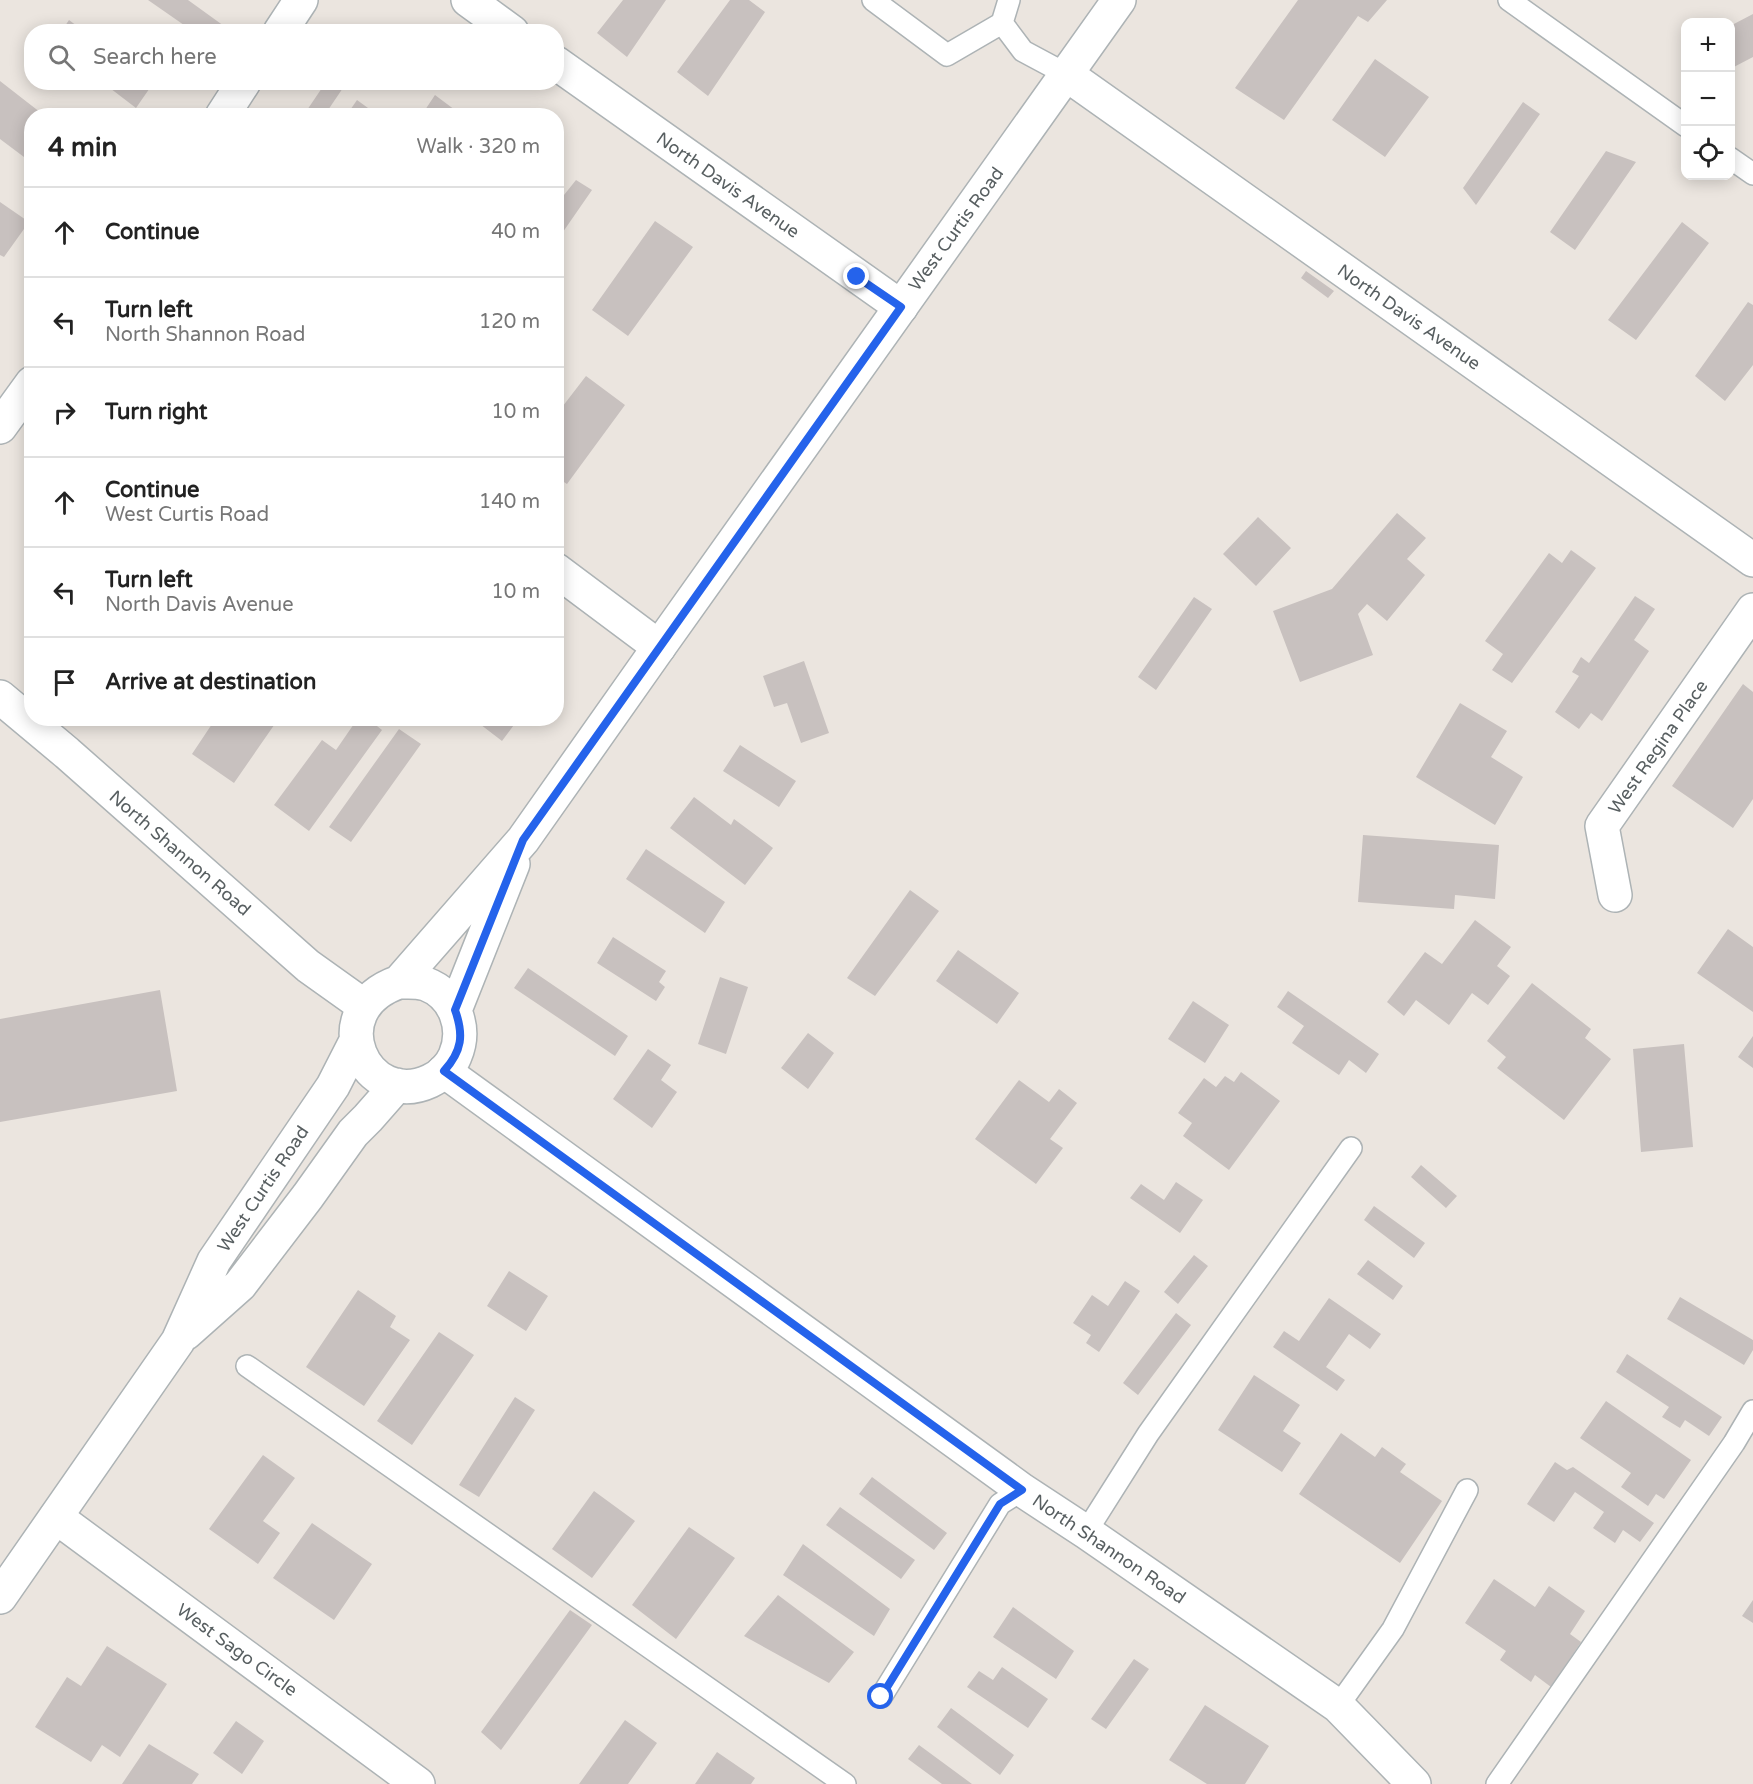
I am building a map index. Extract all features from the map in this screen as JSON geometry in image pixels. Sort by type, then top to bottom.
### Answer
[{"type":"street","points":[[285,24],[301,0]]},
{"type":"street","points":[[468,0],[501,24]]},
{"type":"street","name":"West Curtis Road","points":[[399,982],[523,840],[1119,0]]},
{"type":"street","name":"North Davis Avenue","points":[[564,69],[901,307]]},
{"type":"street","name":"North Davis Avenue","points":[[1066,74],[1753,560]]},
{"type":"street","points":[[227,108],[239,90]]},
{"type":"street","points":[[0,427],[24,394]]},
{"type":"street","points":[[564,576],[659,647]]},
{"type":"street","name":"West Regina Place","points":[[1615,894],[1602,826],[1753,610]]},
{"type":"street","name":"North Shannon Road","points":[[0,697],[24,717]]},
{"type":"street","name":"North Shannon Road","points":[[35,726],[308,966],[364,1006]]},
{"type":"street","name":"West Curtis Road","points":[[455,1010],[523,840]]},
{"type":"street","points":[[413,981],[438,990],[455,1010],[459,1023],[461,1036],[453,1061],[434,1079],[422,1084],[396,1085],[381,1079],[369,1069],[356,1041],[357,1023],[364,1006],[380,991],[399,982],[413,981]]},
{"type":"street","name":"West Curtis Road","points":[[0,1597],[178,1341],[214,1261],[333,1086],[356,1041]]},
{"type":"street","name":"North Shannon Road","points":[[444,1071],[1022,1490],[1338,1707],[1414,1784]]},
{"type":"street","name":"West Curtis Road","points":[[178,1341],[240,1285],[353,1133],[396,1085]]},
{"type":"street","name":"West Sago Circle","points":[[56,1517],[418,1784]]},
{"type":"lane","points":[[873,0],[947,55],[1002,23],[1009,0]]},
{"type":"lane","points":[[1523,4],[1681,122]]},
{"type":"lane","points":[[1002,23],[1023,51],[1066,74]]},
{"type":"lane","points":[[1735,161],[1753,174]]},
{"type":"lane","points":[[1086,1532],[1148,1434],[1351,1148]]},
{"type":"lane","points":[[247,1366],[844,1784]]},
{"type":"lane","points":[[1497,1784],[1734,1443],[1753,1411]]},
{"type":"lane","points":[[881,1697],[1000,1504],[1022,1490]]},
{"type":"lane","points":[[1338,1707],[1393,1629],[1467,1490]]},
{"type":"building","points":[[148,0],[188,0],[221,24],[182,24]]},
{"type":"building","points":[[623,0],[666,0],[627,57],[597,33]]},
{"type":"building","points":[[730,0],[749,0],[765,12],[708,96],[677,72]]},
{"type":"building","points":[[1298,0],[1387,0],[1368,22],[1358,16],[1284,120],[1235,88]]},
{"type":"building","points":[[1753,14],[1753,57],[1735,66],[1735,23]]},
{"type":"building","points":[[1375,59],[1429,97],[1385,157],[1332,120]]},
{"type":"building","points":[[0,81],[35,108],[24,108],[24,157],[0,139]]},
{"type":"building","points":[[112,90],[148,90],[136,108]]},
{"type":"building","points":[[321,90],[342,90],[329,108],[308,108]]},
{"type":"building","points":[[435,95],[452,108],[426,108]]},
{"type":"building","points":[[357,100],[368,108],[352,108]]},
{"type":"building","points":[[1523,102],[1540,114],[1476,205],[1463,188]]},
{"type":"building","points":[[1606,151],[1636,162],[1575,250],[1550,232]]},
{"type":"building","points":[[576,180],[592,190],[564,230],[564,195]]},
{"type":"building","points":[[0,202],[24,219],[24,229],[4,257],[0,255]]},
{"type":"building","points":[[655,221],[693,247],[628,336],[592,310]]},
{"type":"building","points":[[1682,222],[1709,243],[1636,340],[1608,320]]},
{"type":"building","points":[[1306,271],[1334,291],[1328,298],[1301,278]]},
{"type":"building","points":[[1748,302],[1753,305],[1753,365],[1725,401],[1695,376]]},
{"type":"building","points":[[586,376],[625,405],[567,484],[564,482],[564,405]]},
{"type":"building","points":[[1397,513],[1426,538],[1407,559],[1425,575],[1387,621],[1367,604],[1358,614],[1373,655],[1300,682],[1273,611],[1332,589]]},
{"type":"building","points":[[1258,517],[1291,548],[1256,586],[1223,554]]},
{"type":"building","points":[[1571,550],[1596,568],[1512,683],[1492,670],[1503,654],[1485,641],[1549,553],[1562,563]]},
{"type":"building","points":[[1635,596],[1655,609],[1634,640],[1649,651],[1602,721],[1591,713],[1579,729],[1555,712],[1579,676],[1572,672],[1581,657],[1589,663]]},
{"type":"building","points":[[1194,597],[1212,609],[1156,690],[1138,677]]},
{"type":"building","points":[[804,661],[829,733],[801,743],[787,703],[774,707],[763,676]]},
{"type":"building","points":[[1743,684],[1753,692],[1753,799],[1733,828],[1672,786]]},
{"type":"building","points":[[1460,703],[1507,731],[1491,757],[1523,777],[1495,825],[1416,777]]},
{"type":"building","points":[[211,726],[273,726],[234,783],[192,754]]},
{"type":"building","points":[[352,726],[377,726],[382,730],[309,831],[274,805],[322,740],[336,750]]},
{"type":"building","points":[[482,726],[513,726],[502,741]]},
{"type":"building","points":[[399,729],[421,744],[351,842],[329,827]]},
{"type":"building","points":[[740,745],[796,781],[779,807],[723,771]]},
{"type":"building","points":[[694,797],[731,825],[734,819],[773,848],[745,885],[670,828]]},
{"type":"building","points":[[1363,835],[1499,845],[1495,899],[1455,895],[1454,909],[1358,902]]},
{"type":"building","points":[[646,849],[725,902],[705,933],[626,879]]},
{"type":"building","points":[[910,890],[939,911],[875,996],[847,978]]},
{"type":"building","points":[[1475,920],[1511,947],[1497,966],[1510,976],[1488,1005],[1472,993],[1449,1025],[1416,1000],[1404,1016],[1387,1002],[1425,952],[1442,964]]},
{"type":"building","points":[[1728,929],[1753,947],[1753,1012],[1697,973]]},
{"type":"building","points":[[613,937],[666,971],[659,982],[665,987],[656,1001],[597,963]]},
{"type":"building","points":[[958,950],[1019,993],[997,1024],[936,981]]},
{"type":"building","points":[[528,968],[628,1036],[615,1056],[514,988]]},
{"type":"building","points":[[720,977],[748,987],[726,1054],[698,1044]]},
{"type":"building","points":[[1532,983],[1591,1029],[1585,1038],[1611,1059],[1564,1120],[1497,1068],[1506,1057],[1487,1041]]},
{"type":"building","points":[[160,990],[177,1091],[0,1122],[0,1019]]},
{"type":"building","points":[[1288,991],[1379,1054],[1366,1073],[1349,1060],[1339,1075],[1292,1043],[1304,1026],[1277,1007]]},
{"type":"building","points":[[1193,1001],[1229,1025],[1205,1063],[1168,1039]]},
{"type":"building","points":[[808,1033],[834,1053],[808,1089],[781,1068]]},
{"type":"building","points":[[1753,1036],[1753,1068],[1738,1057]]},
{"type":"building","points":[[1684,1044],[1693,1147],[1641,1152],[1633,1049]]},
{"type":"building","points":[[648,1049],[671,1065],[661,1080],[677,1092],[652,1128],[613,1099]]},
{"type":"building","points":[[1241,1072],[1280,1101],[1229,1170],[1183,1136],[1192,1123],[1178,1113],[1204,1078],[1216,1087],[1225,1076],[1234,1082]]},
{"type":"building","points":[[1019,1080],[1049,1102],[1059,1089],[1077,1103],[1050,1139],[1063,1148],[1036,1184],[975,1139]]},
{"type":"building","points":[[1421,1165],[1457,1196],[1446,1208],[1411,1177]]},
{"type":"building","points":[[1176,1182],[1203,1200],[1180,1233],[1130,1198],[1141,1184],[1164,1200]]},
{"type":"building","points":[[1374,1206],[1425,1243],[1414,1258],[1364,1220]]},
{"type":"building","points":[[1194,1255],[1208,1266],[1178,1304],[1164,1292]]},
{"type":"building","points":[[1368,1260],[1403,1286],[1393,1300],[1357,1274]]},
{"type":"building","points":[[509,1271],[548,1296],[526,1331],[487,1306]]},
{"type":"building","points":[[1125,1281],[1140,1291],[1099,1352],[1086,1343],[1091,1335],[1073,1323],[1092,1295],[1108,1306]]},
{"type":"building","points":[[358,1290],[396,1316],[390,1327],[410,1340],[364,1406],[306,1367]]},
{"type":"building","points":[[1680,1297],[1753,1340],[1753,1350],[1744,1365],[1667,1319]]},
{"type":"building","points":[[1329,1298],[1381,1334],[1370,1349],[1349,1334],[1326,1367],[1345,1380],[1337,1391],[1273,1347],[1284,1331],[1299,1341]]},
{"type":"building","points":[[1176,1313],[1191,1325],[1138,1395],[1123,1383]]},
{"type":"building","points":[[439,1332],[474,1355],[412,1445],[377,1421]]},
{"type":"building","points":[[1627,1354],[1722,1417],[1709,1436],[1685,1420],[1680,1428],[1662,1417],[1669,1407],[1616,1372]]},
{"type":"building","points":[[1254,1375],[1300,1405],[1283,1431],[1301,1443],[1282,1472],[1218,1430]]},
{"type":"building","points":[[515,1397],[535,1410],[479,1497],[459,1485]]},
{"type":"building","points":[[1606,1401],[1691,1460],[1664,1499],[1656,1494],[1648,1506],[1621,1487],[1631,1473],[1580,1438]]},
{"type":"building","points":[[1341,1433],[1375,1457],[1382,1447],[1406,1464],[1400,1472],[1442,1501],[1400,1563],[1299,1494]]},
{"type":"building","points":[[263,1455],[295,1478],[263,1521],[280,1533],[258,1564],[209,1529]]},
{"type":"building","points":[[1555,1462],[1567,1470],[1573,1467],[1654,1523],[1640,1542],[1623,1530],[1615,1543],[1593,1528],[1604,1512],[1575,1492],[1554,1522],[1527,1504]]},
{"type":"building","points":[[872,1477],[947,1533],[934,1550],[859,1494]]},
{"type":"building","points":[[594,1491],[635,1521],[592,1578],[552,1549]]},
{"type":"building","points":[[840,1507],[915,1560],[901,1579],[826,1525]]},
{"type":"building","points":[[312,1523],[372,1564],[334,1620],[273,1578]]},
{"type":"building","points":[[689,1527],[735,1558],[676,1639],[632,1605]]},
{"type":"building","points":[[803,1544],[890,1609],[874,1636],[783,1575]]},
{"type":"building","points":[[1494,1579],[1535,1607],[1549,1586],[1585,1611],[1570,1634],[1581,1642],[1551,1687],[1535,1675],[1531,1682],[1500,1660],[1506,1651],[1465,1623]]},
{"type":"building","points":[[778,1595],[854,1652],[829,1683],[744,1636]]},
{"type":"building","points":[[1753,1600],[1753,1623],[1742,1616]]},
{"type":"building","points":[[1013,1607],[1074,1651],[1056,1679],[993,1637]]},
{"type":"building","points":[[570,1610],[592,1625],[501,1750],[481,1732]]},
{"type":"building","points":[[107,1646],[167,1684],[120,1757],[102,1745],[91,1762],[35,1727],[67,1677],[81,1686]]},
{"type":"building","points":[[1134,1659],[1149,1669],[1106,1729],[1091,1719]]},
{"type":"building","points":[[1002,1667],[1048,1699],[1028,1728],[967,1687],[979,1671],[993,1680]]},
{"type":"building","points":[[1205,1705],[1269,1746],[1245,1784],[1207,1784],[1169,1760]]},
{"type":"building","points":[[951,1708],[1014,1755],[1000,1775],[937,1727]]},
{"type":"building","points":[[625,1720],[657,1743],[628,1784],[579,1784]]},
{"type":"building","points":[[236,1721],[264,1741],[242,1774],[213,1753]]},
{"type":"building","points":[[149,1744],[199,1774],[192,1784],[122,1784]]},
{"type":"building","points":[[919,1745],[972,1784],[942,1784],[908,1759]]},
{"type":"building","points":[[717,1752],[755,1778],[751,1784],[695,1784]]},
{"type":"route","points":[[857,277],[901,307],[523,840],[455,1010],[461,1036],[453,1061],[444,1071],[1022,1490],[1000,1504],[881,1697]]}]
